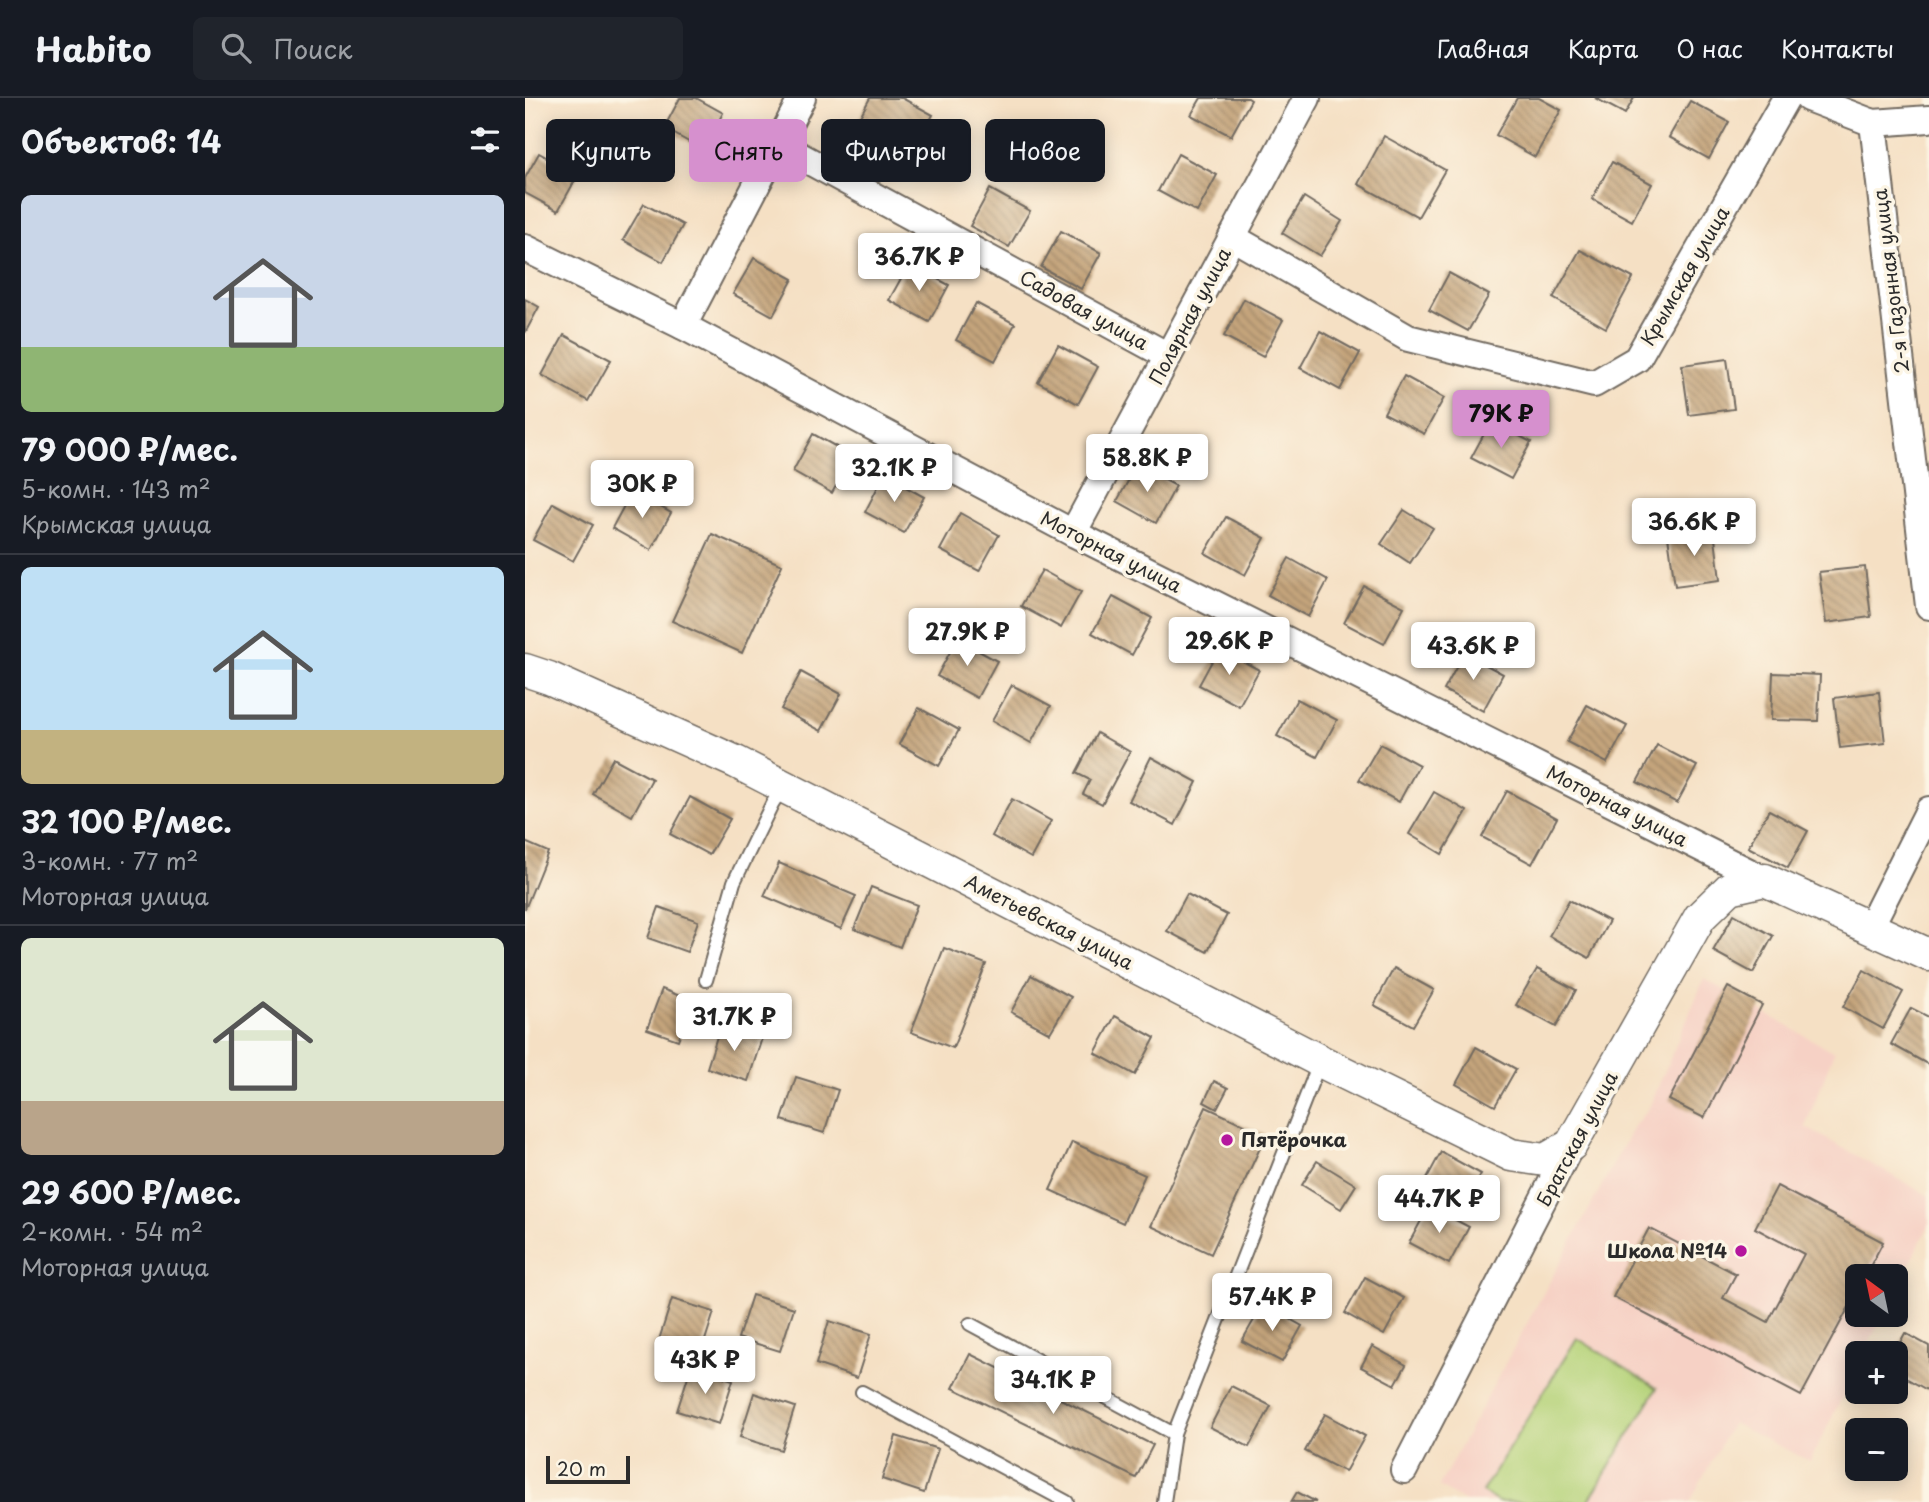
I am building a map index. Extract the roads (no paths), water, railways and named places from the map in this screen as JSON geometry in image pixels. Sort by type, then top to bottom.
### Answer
[{"type":"street","points":[[791,119],[802,98]]},
{"type":"street","name":"Полярная улица","points":[[1073,533],[1307,98]]},
{"type":"street","name":"Крымская улица","points":[[1232,237],[1408,338],[1594,384],[1637,359],[1786,98]]},
{"type":"street","points":[[1808,98],[1873,123],[1929,119]]},
{"type":"street","name":"2-я Газонная улица","points":[[1873,123],[1929,606]]},
{"type":"street","name":"Садовая улица","points":[[807,160],[1168,356]]},
{"type":"street","points":[[683,326],[758,182]]},
{"type":"street","name":"Моторная улица","points":[[525,248],[683,326],[1073,533],[1765,880],[1929,955]]},
{"type":"street","name":"Аметьевская улица","points":[[525,670],[635,716],[783,787],[1320,1061],[1511,1155],[1545,1160],[1571,1145]]},
{"type":"street","points":[[1870,927],[1929,810]]},
{"type":"street","name":"Братская улица","points":[[1404,1470],[1571,1145],[1700,917],[1730,888],[1765,880]]},
{"type":"lane","points":[[706,980],[734,882],[783,787]]},
{"type":"lane","points":[[1164,1502],[1174,1434],[1320,1061]]},
{"type":"lane","points":[[970,1324],[1174,1434]]},
{"type":"lane","points":[[862,1392],[1067,1502]]},
{"type":"place","name":"Пятёрочка","points":[[1227,1140]]},
{"type":"place","name":"Школа №14","points":[[1741,1251]]}]
